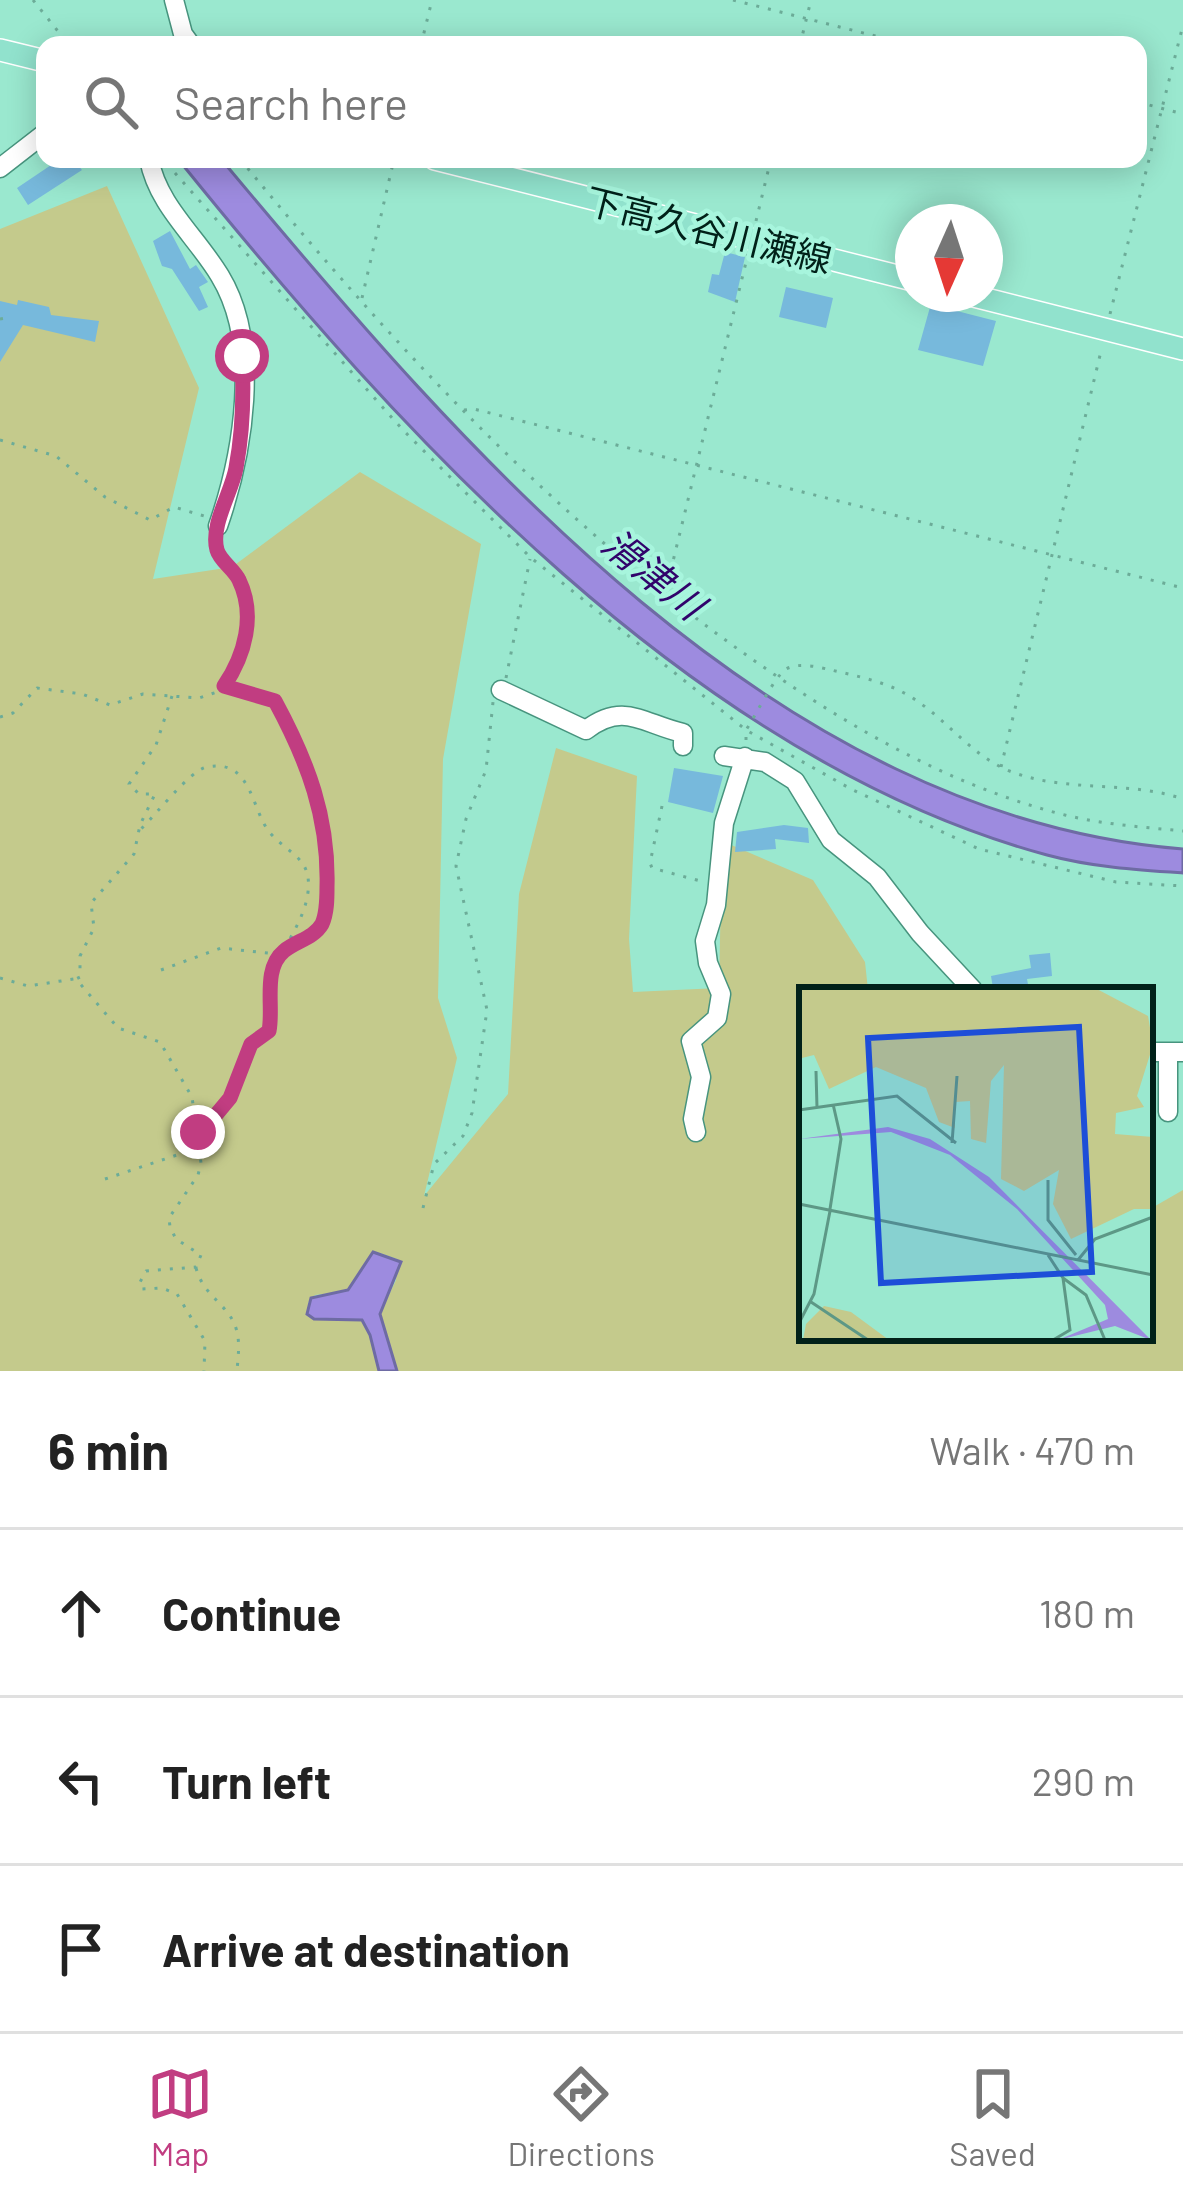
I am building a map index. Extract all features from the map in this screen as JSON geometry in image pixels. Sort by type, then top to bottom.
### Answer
[{"type":"main road","points":[[0,50],[36,60]]},
{"type":"main road","name":"下高久谷川瀬線","points":[[471,168],[895,275]]},
{"type":"main road","points":[[1003,304],[1183,349]]},
{"type":"street","points":[[174,0],[184,36]]},
{"type":"street","points":[[0,168],[36,141]]},
{"type":"street","points":[[152,168],[159,191],[221,278],[239,323],[245,399],[236,469],[218,526]]},
{"type":"street","points":[[501,690],[586,730],[609,716],[630,715],[683,733],[683,746]]},
{"type":"street","points":[[724,756],[745,757],[781,770],[795,781],[831,840],[877,877],[970,987]]},
{"type":"street","points":[[696,1132],[693,1118],[701,1077],[692,1041],[718,1018],[720,989],[708,963],[705,941],[716,905],[724,823],[745,757]]},
{"type":"street","points":[[1167,1052],[1168,1112]]},
{"type":"path","points":[[33,0],[62,36]]},
{"type":"path","points":[[423,36],[432,0]]},
{"type":"path","points":[[733,0],[875,36]]},
{"type":"path","points":[[802,36],[811,0]]},
{"type":"path","points":[[1147,167],[1183,25]]},
{"type":"path","points":[[1147,104],[1183,114]]},
{"type":"path","points":[[171,168],[402,429],[530,557],[746,730],[851,789],[979,849],[1116,882],[1183,886]]},
{"type":"path","points":[[248,168],[362,300],[534,484],[664,596],[744,657],[861,732],[925,765],[1060,814],[1183,831]]},
{"type":"path","points":[[362,300],[392,168]]},
{"type":"path","points":[[664,596],[769,168]]},
{"type":"path","points":[[1000,767],[1147,168]]},
{"type":"path","points":[[462,410],[474,409],[1183,588]]},
{"type":"path","points":[[0,440],[56,456],[105,497],[150,520],[166,510],[182,508],[209,518],[218,526],[217,549],[241,584],[248,619],[242,656],[224,686],[211,696],[143,694],[110,705],[82,694],[38,688],[13,713],[0,717]]},
{"type":"path","points":[[423,1208],[434,1164],[463,1136],[472,1113],[487,1000],[455,866],[466,819],[486,770],[491,706],[512,661],[530,557]]},
{"type":"path","points":[[749,726],[786,670],[805,666],[894,688],[918,701],[1000,767],[1067,786],[1160,792],[1183,800]]},
{"type":"path","points":[[160,970],[221,948],[257,955],[282,952],[320,928],[324,918],[328,836],[315,808],[314,783],[302,751],[275,701],[224,686]]},
{"type":"path","points":[[0,978],[28,986],[80,977],[80,956],[94,928],[91,903],[134,854],[138,830],[155,794],[140,794],[129,784],[156,745],[172,696]]},
{"type":"path","points":[[105,1179],[197,1148],[207,1139],[215,1116],[230,1098],[251,1044],[269,1031],[269,992],[308,891],[300,855],[271,834],[248,783],[222,767],[198,770],[138,830]]},
{"type":"path","points":[[662,806],[652,868],[695,882],[718,879]]},
{"type":"path","points":[[76,979],[118,1028],[160,1042],[192,1097],[198,1174],[170,1217],[176,1239],[201,1255],[196,1267],[205,1292],[234,1321],[239,1336],[237,1371]]},
{"type":"path","points":[[196,1267],[146,1271],[139,1284],[142,1289],[162,1288],[177,1294],[205,1341],[204,1371]]},
{"type":"green space","points":[[107,186],[199,388],[153,579],[232,567],[360,472],[481,544],[443,759],[438,998],[457,1058],[424,1196],[508,1094],[519,894],[556,748],[637,776],[629,939],[633,992],[719,988],[722,841],[813,880],[865,962],[868,987],[799,987],[799,1341],[1153,1341],[1153,1207],[1183,1190],[1183,1371],[397,1371],[380,1314],[396,1280],[397,1259],[380,1253],[348,1291],[315,1295],[308,1303],[319,1319],[347,1316],[362,1320],[379,1371],[0,1371],[0,229]]},
{"type":"shaded area","points":[[185,168],[229,168],[418,387],[526,498],[642,602],[765,694],[896,769],[1035,822],[1183,849],[1183,873],[1047,855],[918,809],[794,745],[676,666],[564,574],[458,475],[265,264]]},
{"type":"shaded area","points":[[373,1252],[401,1262],[380,1314],[397,1371],[379,1371],[362,1320],[314,1319],[307,1314],[311,1298],[348,1290]]},
{"type":"building","points":[[47,168],[82,170],[28,205],[17,188]]},
{"type":"building","points":[[170,231],[190,269],[196,265],[208,282],[199,287],[208,307],[199,311],[172,269],[162,266],[153,241]]},
{"type":"building","points":[[725,252],[745,257],[735,302],[708,292]]},
{"type":"building","points":[[786,287],[833,298],[826,328],[779,317]]},
{"type":"building","points":[[18,300],[49,307],[51,315],[99,321],[95,342],[23,325],[0,362],[0,301],[17,305]]},
{"type":"building","points":[[929,312],[961,312],[996,321],[983,366],[918,350]]},
{"type":"building","points":[[674,768],[723,776],[713,813],[668,802]]},
{"type":"building","points":[[784,825],[808,828],[809,843],[775,839],[776,849],[735,852],[737,832]]},
{"type":"building","points":[[1050,953],[1052,976],[1027,979],[1028,987],[993,987],[991,976],[1031,968],[1029,955]]},
{"type":"route","points":[[198,1132],[197,1148],[230,1098],[251,1044],[269,1031],[269,992],[279,957],[320,928],[327,903],[328,836],[315,808],[314,783],[302,751],[275,701],[224,686],[242,656],[248,619],[241,584],[217,549],[218,526],[236,469],[245,399],[242,356]]},
{"type":"water label","name":"滑津川","points":[[654,573]]}]
